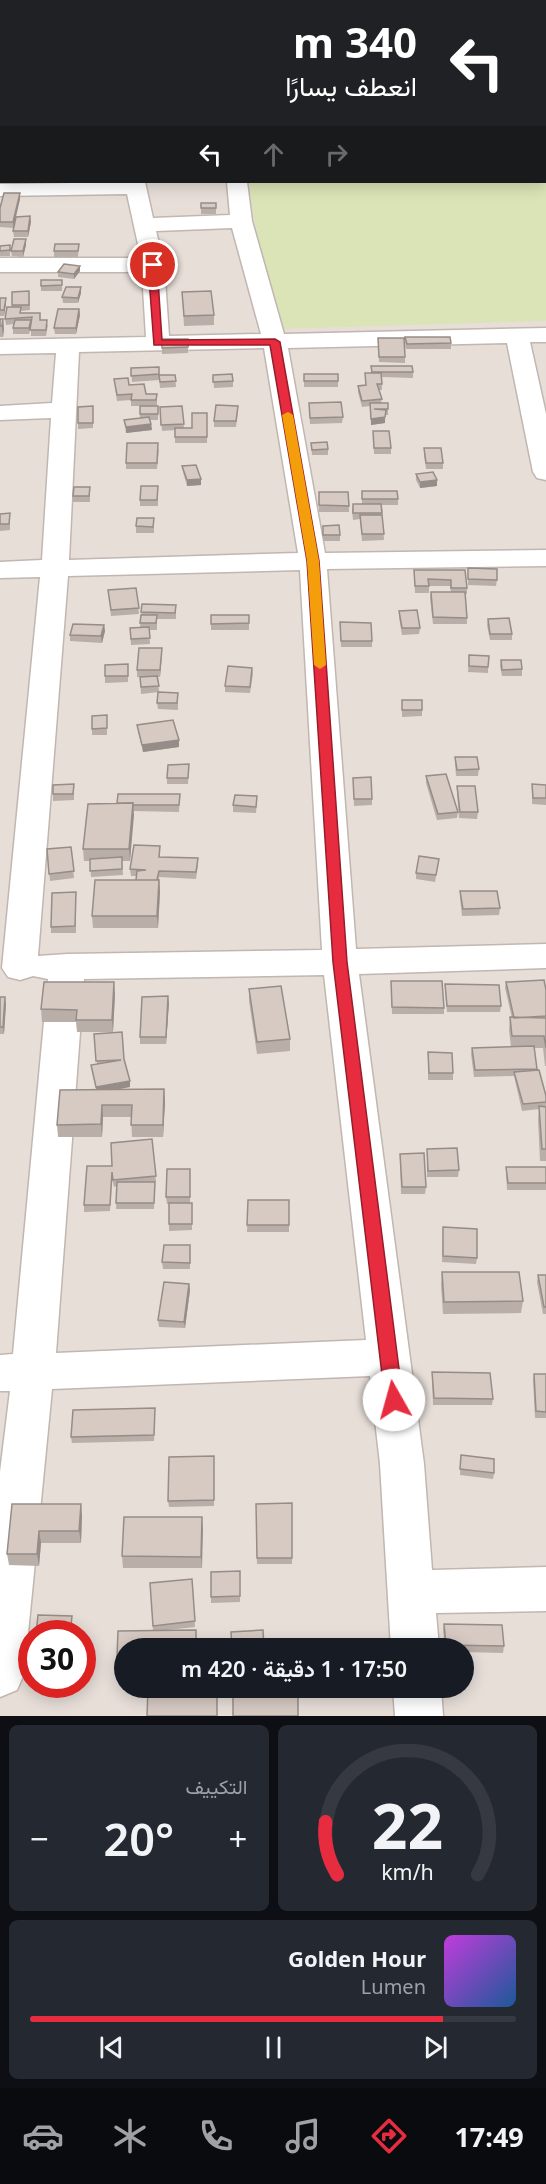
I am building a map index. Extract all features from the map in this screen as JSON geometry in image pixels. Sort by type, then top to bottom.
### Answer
[{"type":"street","points":[[237,183],[241,221],[275,342],[313,561],[340,962],[402,1464],[413,1638]]},
{"type":"street","points":[[0,190],[136,184],[153,265],[158,343]]},
{"type":"street","points":[[143,225],[241,221]]},
{"type":"street","points":[[0,265],[153,265]]},
{"type":"street","points":[[0,347],[546,335]]},
{"type":"street","points":[[517,336],[546,472]]},
{"type":"street","points":[[68,345],[55,567],[10,968],[546,956]]},
{"type":"street","points":[[0,413],[64,410]]},
{"type":"street","points":[[0,570],[313,561],[546,558]]},
{"type":"street","points":[[0,1674],[17,1372],[66,966]]},
{"type":"street","points":[[17,1372],[388,1358]]},
{"type":"street","points":[[411,1592],[546,1589]]},
{"type":"street","points":[[418,1698],[419,1716]]},
{"type":"shaded area","points":[[0,183],[546,183],[546,1716],[0,1716]]},
{"type":"green space","points":[[249,183],[546,183],[546,321],[278,329],[252,209]]},
{"type":"building","points":[[4,193],[20,193],[13,222],[0,222],[0,208]]},
{"type":"building","points":[[201,203],[216,203],[216,208],[201,208]]},
{"type":"building","points":[[30,216],[28,231],[13,231],[16,217]]},
{"type":"building","points":[[14,239],[26,239],[23,251],[11,251]]},
{"type":"building","points":[[55,244],[79,244],[78,251],[54,251]]},
{"type":"building","points":[[10,245],[10,250],[0,251],[0,246]]},
{"type":"building","points":[[64,264],[80,266],[74,274],[58,272]]},
{"type":"building","points":[[41,280],[62,280],[62,285],[41,286]]},
{"type":"building","points":[[66,287],[81,287],[78,298],[62,297]]},
{"type":"building","points":[[29,291],[29,305],[12,305],[12,292]]},
{"type":"building","points":[[211,291],[214,315],[184,316],[182,292]]},
{"type":"building","points":[[0,298],[6,298],[4,310],[0,310]]},
{"type":"building","points":[[7,307],[21,307],[20,313],[40,313],[40,320],[47,320],[46,330],[30,330],[32,317],[5,319]]},
{"type":"building","points":[[58,309],[79,309],[76,328],[54,328]]},
{"type":"building","points":[[15,320],[31,320],[29,328],[13,328]]},
{"type":"building","points":[[405,337],[450,337],[451,343],[407,344]]},
{"type":"building","points":[[378,338],[404,338],[405,357],[379,357]]},
{"type":"building","points":[[162,339],[188,339],[188,347],[162,348]]},
{"type":"building","points":[[371,366],[412,366],[413,372],[372,372]]},
{"type":"building","points":[[159,367],[159,374],[131,376],[131,368]]},
{"type":"building","points":[[365,373],[381,373],[382,384],[377,384],[382,399],[362,401],[358,386],[366,385]]},
{"type":"building","points":[[232,374],[233,381],[213,382],[213,375]]},
{"type":"building","points":[[304,374],[338,374],[338,381],[304,381]]},
{"type":"building","points":[[159,375],[175,375],[176,381],[160,382]]},
{"type":"building","points":[[128,378],[129,385],[144,384],[146,394],[157,394],[156,400],[131,400],[132,394],[117,395],[114,379]]},
{"type":"building","points":[[341,402],[343,417],[310,418],[309,403]]},
{"type":"building","points":[[370,403],[388,403],[388,409],[374,409],[386,410],[385,417],[371,419]]},
{"type":"building","points":[[216,405],[238,406],[236,421],[214,421]]},
{"type":"building","points":[[93,406],[93,423],[78,423],[78,407]]},
{"type":"building","points":[[140,406],[158,406],[158,414],[140,414]]},
{"type":"building","points":[[182,406],[184,424],[161,425],[160,407]]},
{"type":"building","points":[[192,413],[207,413],[207,437],[175,437],[175,428],[192,428]]},
{"type":"building","points":[[149,417],[151,424],[126,427],[124,420]]},
{"type":"building","points":[[373,431],[389,431],[391,448],[374,448]]},
{"type":"building","points":[[327,442],[328,449],[312,450],[311,443]]},
{"type":"building","points":[[127,443],[158,443],[157,463],[126,463]]},
{"type":"building","points":[[424,448],[441,448],[443,463],[426,463]]},
{"type":"building","points":[[196,465],[201,479],[187,480],[182,466]]},
{"type":"building","points":[[433,472],[437,480],[420,482],[416,474]]},
{"type":"building","points":[[141,486],[158,486],[157,500],[140,500]]},
{"type":"building","points":[[74,487],[90,487],[89,496],[73,496]]},
{"type":"building","points":[[362,491],[397,491],[398,499],[362,499]]},
{"type":"building","points":[[319,492],[348,492],[349,506],[319,505]]},
{"type":"building","points":[[353,504],[381,504],[382,513],[353,513]]},
{"type":"building","points":[[10,513],[9,524],[0,524],[0,514]]},
{"type":"building","points":[[360,515],[382,515],[384,534],[362,534]]},
{"type":"building","points":[[137,518],[154,518],[153,527],[136,526]]},
{"type":"building","points":[[339,525],[340,535],[323,535],[323,526]]},
{"type":"building","points":[[468,568],[497,569],[497,580],[468,579]]},
{"type":"building","points":[[414,570],[465,570],[467,588],[451,588],[451,580],[428,579],[429,586],[415,586]]},
{"type":"building","points":[[136,588],[139,608],[111,610],[108,590]]},
{"type":"building","points":[[431,592],[465,592],[467,618],[433,617]]},
{"type":"building","points":[[142,604],[176,605],[175,613],[141,612]]},
{"type":"building","points":[[417,610],[420,628],[402,628],[399,611]]},
{"type":"building","points":[[141,615],[157,615],[156,623],[140,623]]},
{"type":"building","points":[[211,615],[249,615],[249,623],[211,624]]},
{"type":"building","points":[[509,618],[512,634],[490,634],[488,619]]},
{"type":"building","points":[[340,622],[371,623],[372,641],[341,641]]},
{"type":"building","points":[[73,624],[104,625],[101,636],[70,635]]},
{"type":"building","points":[[149,627],[150,638],[131,639],[130,628]]},
{"type":"building","points":[[139,648],[162,648],[160,670],[137,670]]},
{"type":"building","points":[[469,655],[489,656],[488,667],[469,666]]},
{"type":"building","points":[[501,660],[521,660],[522,669],[502,670]]},
{"type":"building","points":[[128,664],[128,676],[105,676],[105,665]]},
{"type":"building","points":[[228,666],[252,668],[250,687],[225,686]]},
{"type":"building","points":[[157,676],[159,686],[141,687],[140,677]]},
{"type":"building","points":[[158,692],[178,693],[177,703],[157,703]]},
{"type":"building","points":[[402,700],[422,700],[422,710],[402,710]]},
{"type":"building","points":[[107,715],[107,728],[92,729],[92,716]]},
{"type":"building","points":[[173,720],[179,740],[142,745],[137,725]]},
{"type":"building","points":[[455,757],[477,757],[479,769],[457,770]]},
{"type":"building","points":[[189,764],[188,778],[167,778],[168,765]]},
{"type":"building","points":[[446,774],[458,812],[438,814],[426,776]]},
{"type":"building","points":[[371,777],[372,799],[354,799],[353,778]]},
{"type":"building","points":[[74,784],[73,794],[53,794],[53,785]]},
{"type":"building","points":[[532,784],[546,785],[546,798],[533,798]]},
{"type":"building","points":[[457,786],[475,786],[478,812],[460,812]]},
{"type":"building","points":[[118,794],[180,794],[179,805],[133,805],[133,803],[117,803]]},
{"type":"building","points":[[235,795],[257,796],[256,807],[233,805]]},
{"type":"building","points":[[133,803],[129,849],[83,849],[88,804]]},
{"type":"building","points":[[134,845],[160,846],[159,857],[198,858],[196,872],[159,871],[157,880],[136,880],[137,871],[146,870],[130,869]]},
{"type":"building","points":[[71,847],[74,871],[49,874],[47,849]]},
{"type":"building","points":[[419,856],[439,859],[436,875],[416,873]]},
{"type":"building","points":[[122,857],[122,869],[90,871],[90,859]]},
{"type":"building","points":[[95,880],[159,880],[157,916],[92,916]]},
{"type":"building","points":[[460,891],[497,891],[500,908],[463,909]]},
{"type":"building","points":[[76,892],[75,926],[51,927],[52,893]]},
{"type":"building","points":[[544,980],[546,1016],[514,1018],[506,982]]},
{"type":"building","points":[[391,981],[442,981],[444,1008],[392,1007]]},
{"type":"building","points":[[44,982],[114,982],[112,1020],[76,1020],[77,1010],[41,1009]]},
{"type":"building","points":[[445,984],[499,985],[501,1006],[447,1006]]},
{"type":"building","points":[[281,986],[290,1039],[257,1042],[249,989]]},
{"type":"building","points":[[168,996],[166,1037],[140,1037],[142,997]]},
{"type":"building","points":[[0,997],[5,997],[3,1027],[0,1027]]},
{"type":"building","points":[[510,1017],[546,1018],[546,1048],[544,1036],[512,1036]]},
{"type":"building","points":[[122,1032],[124,1059],[130,1081],[96,1087],[91,1065],[121,1060],[96,1061],[94,1034]]},
{"type":"building","points":[[534,1046],[537,1069],[475,1070],[472,1048]]},
{"type":"building","points":[[428,1052],[452,1053],[453,1073],[429,1073]]},
{"type":"building","points":[[539,1070],[546,1102],[523,1104],[514,1072]]},
{"type":"building","points":[[164,1089],[163,1125],[131,1125],[132,1105],[102,1105],[101,1124],[57,1125],[60,1090]]},
{"type":"building","points":[[539,1106],[546,1107],[546,1149],[542,1149]]},
{"type":"building","points":[[152,1139],[156,1176],[113,1180],[112,1172],[110,1205],[84,1205],[87,1166],[112,1166],[111,1143]]},
{"type":"building","points":[[457,1148],[459,1170],[428,1171],[427,1149]]},
{"type":"building","points":[[424,1153],[426,1187],[402,1187],[400,1154]]},
{"type":"building","points":[[506,1167],[546,1167],[546,1183],[508,1183]]},
{"type":"building","points":[[167,1169],[190,1169],[190,1197],[166,1197]]},
{"type":"building","points":[[117,1182],[155,1182],[154,1203],[116,1203]]},
{"type":"building","points":[[248,1200],[289,1200],[289,1225],[247,1225]]},
{"type":"building","points":[[169,1203],[192,1203],[192,1224],[169,1224]]},
{"type":"building","points":[[443,1227],[477,1229],[477,1258],[443,1256]]},
{"type":"building","points":[[164,1245],[190,1245],[190,1263],[162,1262]]},
{"type":"building","points":[[442,1272],[519,1272],[523,1301],[444,1302]]},
{"type":"building","points":[[538,1275],[546,1275],[546,1307],[544,1307]]},
{"type":"building","points":[[164,1282],[189,1284],[184,1322],[158,1320]]},
{"type":"building","points":[[432,1372],[490,1373],[493,1399],[434,1398]]},
{"type":"building","points":[[534,1374],[546,1374],[546,1412],[536,1411]]},
{"type":"building","points":[[155,1408],[154,1435],[71,1437],[73,1410]]},
{"type":"building","points":[[461,1455],[494,1459],[494,1473],[460,1469]]},
{"type":"building","points":[[214,1456],[214,1500],[168,1501],[169,1457]]},
{"type":"building","points":[[292,1503],[292,1558],[257,1558],[256,1504]]},
{"type":"building","points":[[12,1504],[81,1504],[79,1531],[39,1531],[37,1554],[7,1554]]},
{"type":"building","points":[[124,1517],[202,1517],[201,1557],[122,1556]]},
{"type":"building","points":[[240,1571],[240,1596],[211,1597],[211,1572]]},
{"type":"building","points":[[192,1579],[195,1621],[153,1626],[150,1583]]},
{"type":"building","points":[[38,1615],[72,1616],[72,1620],[37,1620]]},
{"type":"building","points":[[444,1624],[502,1625],[504,1646],[474,1645],[474,1638],[445,1638]]},
{"type":"building","points":[[196,1630],[196,1638],[118,1638],[118,1631]]},
{"type":"building","points":[[263,1630],[263,1638],[231,1638],[231,1632]]},
{"type":"building","points":[[148,1698],[217,1698],[217,1716],[147,1716]]},
{"type":"building","points":[[233,1698],[298,1698],[298,1716],[233,1716]]},
{"type":"slow traffic","points":[[288,415],[313,561],[320,665]]},
{"type":"route","points":[[153,265],[158,343],[275,342],[313,561],[340,962],[394,1400]]}]
